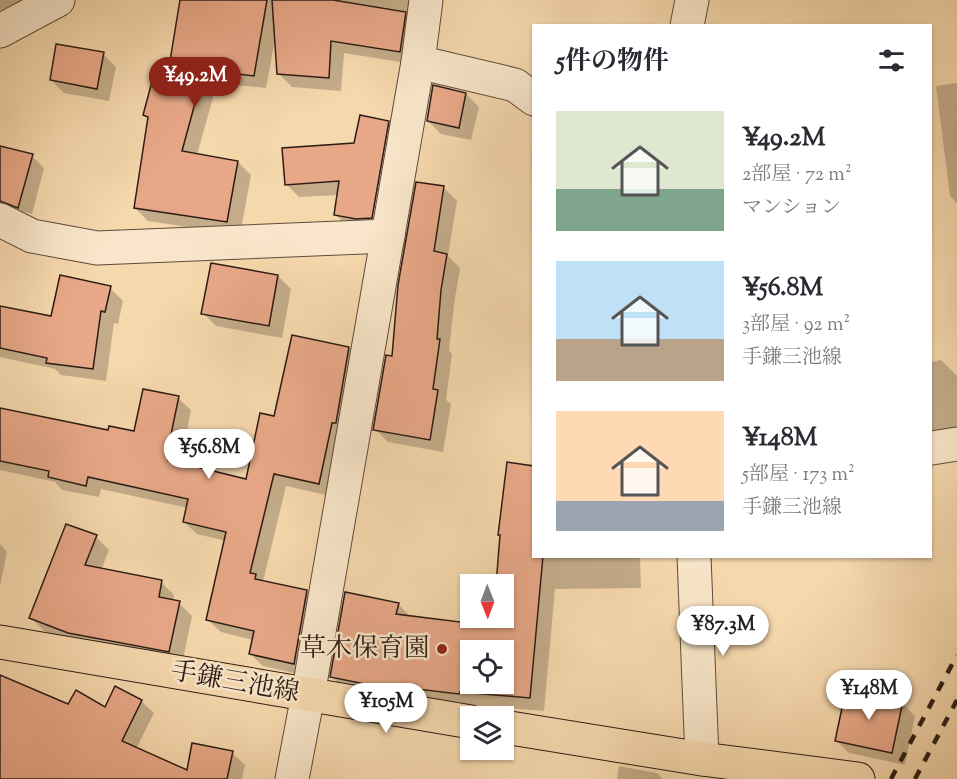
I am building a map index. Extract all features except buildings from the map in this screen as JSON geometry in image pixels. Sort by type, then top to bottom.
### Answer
[{"type":"main road","name":"手鎌三池線","points":[[0,642],[460,720]]},
{"type":"main road","points":[[514,729],[702,759],[858,779]]},
{"type":"street","points":[[0,31],[58,0]]},
{"type":"street","points":[[292,779],[418,62],[426,0]]},
{"type":"street","points":[[687,24],[692,0]]},
{"type":"street","points":[[418,62],[515,85],[532,98]]},
{"type":"street","points":[[0,220],[32,236],[97,248],[388,236]]},
{"type":"street","points":[[932,448],[957,444]]},
{"type":"street","points":[[694,558],[702,759]]},
{"type":"railway","points":[[891,779],[957,655]]},
{"type":"railway","points":[[915,779],[957,700]]},
{"type":"place","name":"草木保育園","points":[[442,649]]}]
